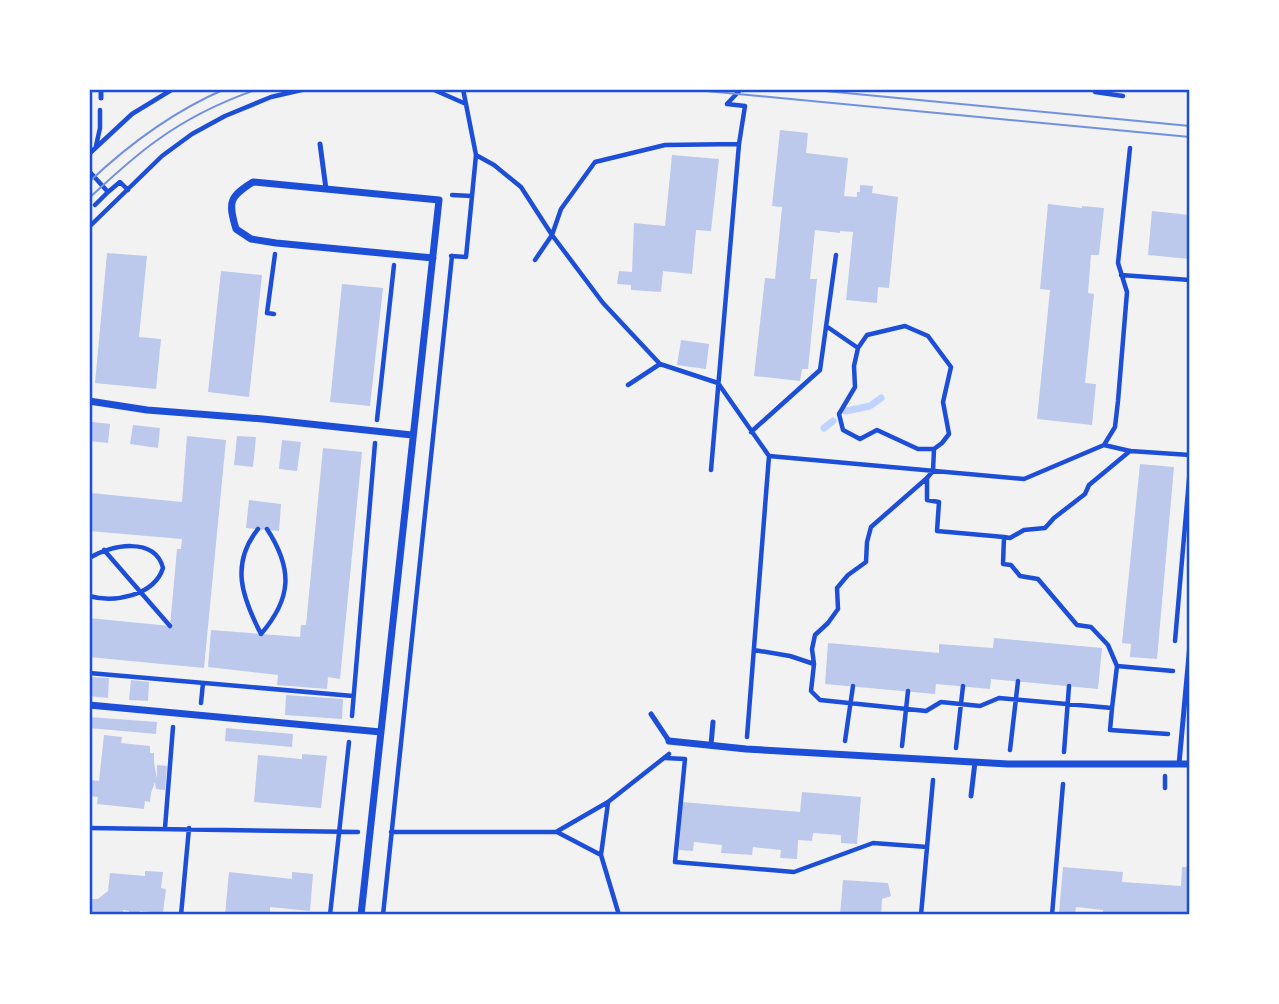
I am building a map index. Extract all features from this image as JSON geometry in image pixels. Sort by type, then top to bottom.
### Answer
[{"type":"street","points":[[361,915],[412,435],[433,256],[439,200],[253,182],[237,191],[230,209],[236,229],[251,239],[433,256]]},
{"type":"street","points":[[89,401],[147,410],[412,435]]},
{"type":"street","points":[[89,705],[382,732]]},
{"type":"street","points":[[672,742],[746,749],[1008,764],[1190,764]]},
{"type":"lane","points":[[101,89],[101,98]]},
{"type":"lane","points":[[320,144],[326,189]]},
{"type":"lane","points":[[1179,764],[1190,644]]},
{"type":"lane","points":[[651,714],[672,742]]},
{"type":"lane","points":[[711,745],[713,722]]},
{"type":"lane","points":[[971,796],[975,762]]},
{"type":"path","points":[[89,154],[132,114],[173,89]]},
{"type":"path","points":[[89,227],[137,178],[192,134],[271,97],[306,89]]},
{"type":"path","points":[[432,89],[466,104]]},
{"type":"path","points":[[433,256],[466,257],[476,155],[463,89]]},
{"type":"path","points":[[711,470],[738,144],[745,106],[727,104],[741,89]]},
{"type":"path","points":[[1094,89],[1095,92],[1123,96]]},
{"type":"path","points":[[96,148],[101,98]]},
{"type":"path","points":[[535,260],[552,234],[561,209],[595,162],[665,145],[738,144]]},
{"type":"path","points":[[769,456],[1024,479],[1104,444],[1115,427],[1118,401],[1127,292],[1118,263],[1130,148]]},
{"type":"path","points":[[476,155],[494,165],[521,187],[603,303],[660,364],[718,383],[769,456],[746,749]]},
{"type":"path","points":[[89,171],[108,192]]},
{"type":"path","points":[[95,205],[120,182],[128,190]]},
{"type":"path","points":[[439,200],[447,194],[472,196]]},
{"type":"path","points":[[274,314],[267,313],[276,243]]},
{"type":"path","points":[[330,915],[351,729],[376,432],[396,254]]},
{"type":"path","points":[[751,432],[821,370],[836,255]]},
{"type":"path","points":[[383,915],[452,256]]},
{"type":"path","points":[[1121,275],[1190,280]]},
{"type":"path","points":[[826,326],[858,348]]},
{"type":"path","points":[[905,326],[928,336],[951,367],[943,402],[949,434],[934,449],[918,449],[877,430],[860,439],[843,430],[839,414],[855,387],[853,366],[858,348],[867,335],[905,326]]},
{"type":"path","points":[[628,385],[660,364]]},
{"type":"path","points":[[1104,444],[1130,451],[1190,455]]},
{"type":"path","points":[[934,449],[933,471],[871,527],[866,562],[836,588],[838,609],[815,635],[811,691],[820,700],[906,710],[926,711],[942,702],[981,706],[999,698],[1112,708]]},
{"type":"path","points":[[927,478],[927,500],[939,502],[937,531],[1010,538],[1024,530],[1045,528],[1085,494],[1089,485],[1130,451]]},
{"type":"path","points":[[1175,644],[1190,468]]},
{"type":"path","points":[[258,529],[248,541],[241,565],[241,578],[247,605],[261,634],[281,606],[285,578],[280,553],[267,530]]},
{"type":"path","points":[[1004,537],[1003,564],[1011,565],[1020,576],[1038,579],[1077,625],[1091,627],[1108,645],[1117,666],[1110,730],[1168,734],[1165,788]]},
{"type":"path","points":[[89,558],[104,550],[135,547],[146,549],[159,557],[163,568],[154,582],[139,592],[115,598],[89,596]]},
{"type":"path","points":[[104,550],[170,626]]},
{"type":"path","points":[[754,650],[790,656],[814,664]]},
{"type":"path","points":[[1117,666],[1172,671],[1172,683]]},
{"type":"path","points":[[89,673],[353,696]]},
{"type":"path","points":[[1008,764],[1018,681]]},
{"type":"path","points":[[843,754],[853,686]]},
{"type":"path","points":[[954,761],[963,686]]},
{"type":"path","points":[[1062,765],[1069,686]]},
{"type":"path","points":[[901,758],[908,691]]},
{"type":"path","points":[[165,828],[173,727]]},
{"type":"path","points":[[556,832],[608,802],[665,758],[671,753],[672,742]]},
{"type":"path","points":[[665,758],[685,759],[675,862],[794,872],[873,843],[927,847]]},
{"type":"path","points":[[920,915],[933,780]]},
{"type":"path","points":[[1052,915],[1063,784]]},
{"type":"path","points":[[608,802],[601,855],[619,915]]},
{"type":"path","points":[[89,828],[556,832],[601,855]]},
{"type":"path","points":[[181,915],[189,828]]},
{"type":"building","points":[[780,130],[808,133],[806,153],[848,158],[844,196],[857,197],[860,185],[873,186],[872,193],[898,197],[889,288],[878,287],[877,303],[846,300],[853,232],[815,230],[810,279],[817,279],[808,369],[802,369],[800,381],[754,376],[765,278],[775,279],[782,207],[772,206]]},
{"type":"building","points":[[672,155],[719,159],[711,231],[696,230],[692,274],[663,271],[661,292],[631,290],[631,285],[617,284],[619,271],[632,272],[634,223],[665,226]]},
{"type":"building","points":[[1048,204],[1104,208],[1099,255],[1091,255],[1088,293],[1094,294],[1085,383],[1096,384],[1092,425],[1037,419],[1050,290],[1040,289]]},
{"type":"building","points":[[1152,211],[1190,215],[1190,259],[1148,255]]},
{"type":"building","points":[[107,253],[147,256],[139,337],[161,339],[156,389],[95,383]]},
{"type":"building","points":[[221,271],[262,275],[249,397],[208,392]]},
{"type":"building","points":[[342,284],[383,288],[370,406],[330,402]]},
{"type":"building","points":[[681,340],[709,344],[706,369],[677,365]]},
{"type":"building","points":[[92,422],[110,424],[108,443],[90,441]]},
{"type":"building","points":[[133,425],[160,428],[158,448],[130,444]]},
{"type":"building","points":[[187,436],[226,440],[204,668],[89,657],[89,618],[170,626],[177,549],[181,549],[182,539],[89,531],[91,493],[182,502]]},
{"type":"building","points":[[237,436],[256,437],[253,467],[234,465]]},
{"type":"building","points":[[282,440],[301,442],[297,471],[279,469]]},
{"type":"building","points":[[323,448],[362,452],[340,679],[328,677],[327,689],[277,685],[278,675],[208,667],[211,630],[300,637],[301,625],[306,625]]},
{"type":"building","points":[[1140,464],[1174,467],[1157,659],[1130,657],[1131,644],[1122,643]]},
{"type":"building","points":[[249,500],[281,504],[279,531],[246,528]]},
{"type":"building","points":[[994,638],[1102,648],[1098,689],[991,679],[990,689],[936,684],[935,694],[825,684],[828,643],[939,653],[939,644],[993,648]]},
{"type":"building","points":[[91,677],[109,678],[108,698],[89,696]]},
{"type":"building","points":[[131,680],[149,682],[148,701],[129,700]]},
{"type":"building","points":[[286,695],[343,699],[342,719],[285,715]]},
{"type":"building","points":[[89,717],[157,722],[156,734],[89,728]]},
{"type":"building","points":[[226,728],[293,734],[292,747],[225,741]]},
{"type":"building","points":[[104,735],[122,737],[121,743],[150,746],[150,753],[154,753],[157,779],[157,765],[167,766],[165,790],[156,789],[155,782],[150,802],[145,801],[144,809],[97,804],[98,797],[89,796],[91,780],[99,781]]},
{"type":"building","points":[[302,754],[327,756],[321,808],[254,802],[258,755],[302,759]]},
{"type":"building","points":[[802,792],[861,797],[857,844],[841,843],[841,835],[813,833],[812,841],[798,840],[797,859],[780,858],[781,850],[753,847],[752,855],[721,853],[722,845],[694,842],[693,851],[679,850],[682,802],[800,812]]},
{"type":"building","points":[[1063,867],[1123,872],[1122,882],[1181,886],[1182,867],[1190,867],[1190,914],[1103,915],[1103,910],[1076,907],[1075,914],[1059,913]]},
{"type":"building","points":[[145,871],[163,872],[161,888],[166,889],[163,913],[140,911],[139,915],[129,915],[129,911],[123,910],[123,915],[89,915],[89,899],[98,899],[108,891],[110,873],[145,876]]},
{"type":"building","points":[[229,872],[292,879],[292,872],[313,874],[310,911],[270,907],[270,915],[225,915]]},
{"type":"building","points":[[843,880],[888,883],[891,896],[882,899],[881,915],[840,915]]},
{"type":"waterway","points":[[846,411],[870,406],[881,398]]},
{"type":"waterway","points":[[824,428],[833,421]]},
{"type":"tram line","points":[[89,182],[153,130],[188,107],[225,89]]},
{"type":"tram line","points":[[89,198],[130,161],[180,125],[205,111],[258,89]]},
{"type":"tram line","points":[[685,89],[1190,137]]},
{"type":"tram line","points":[[804,89],[1190,126]]}]
